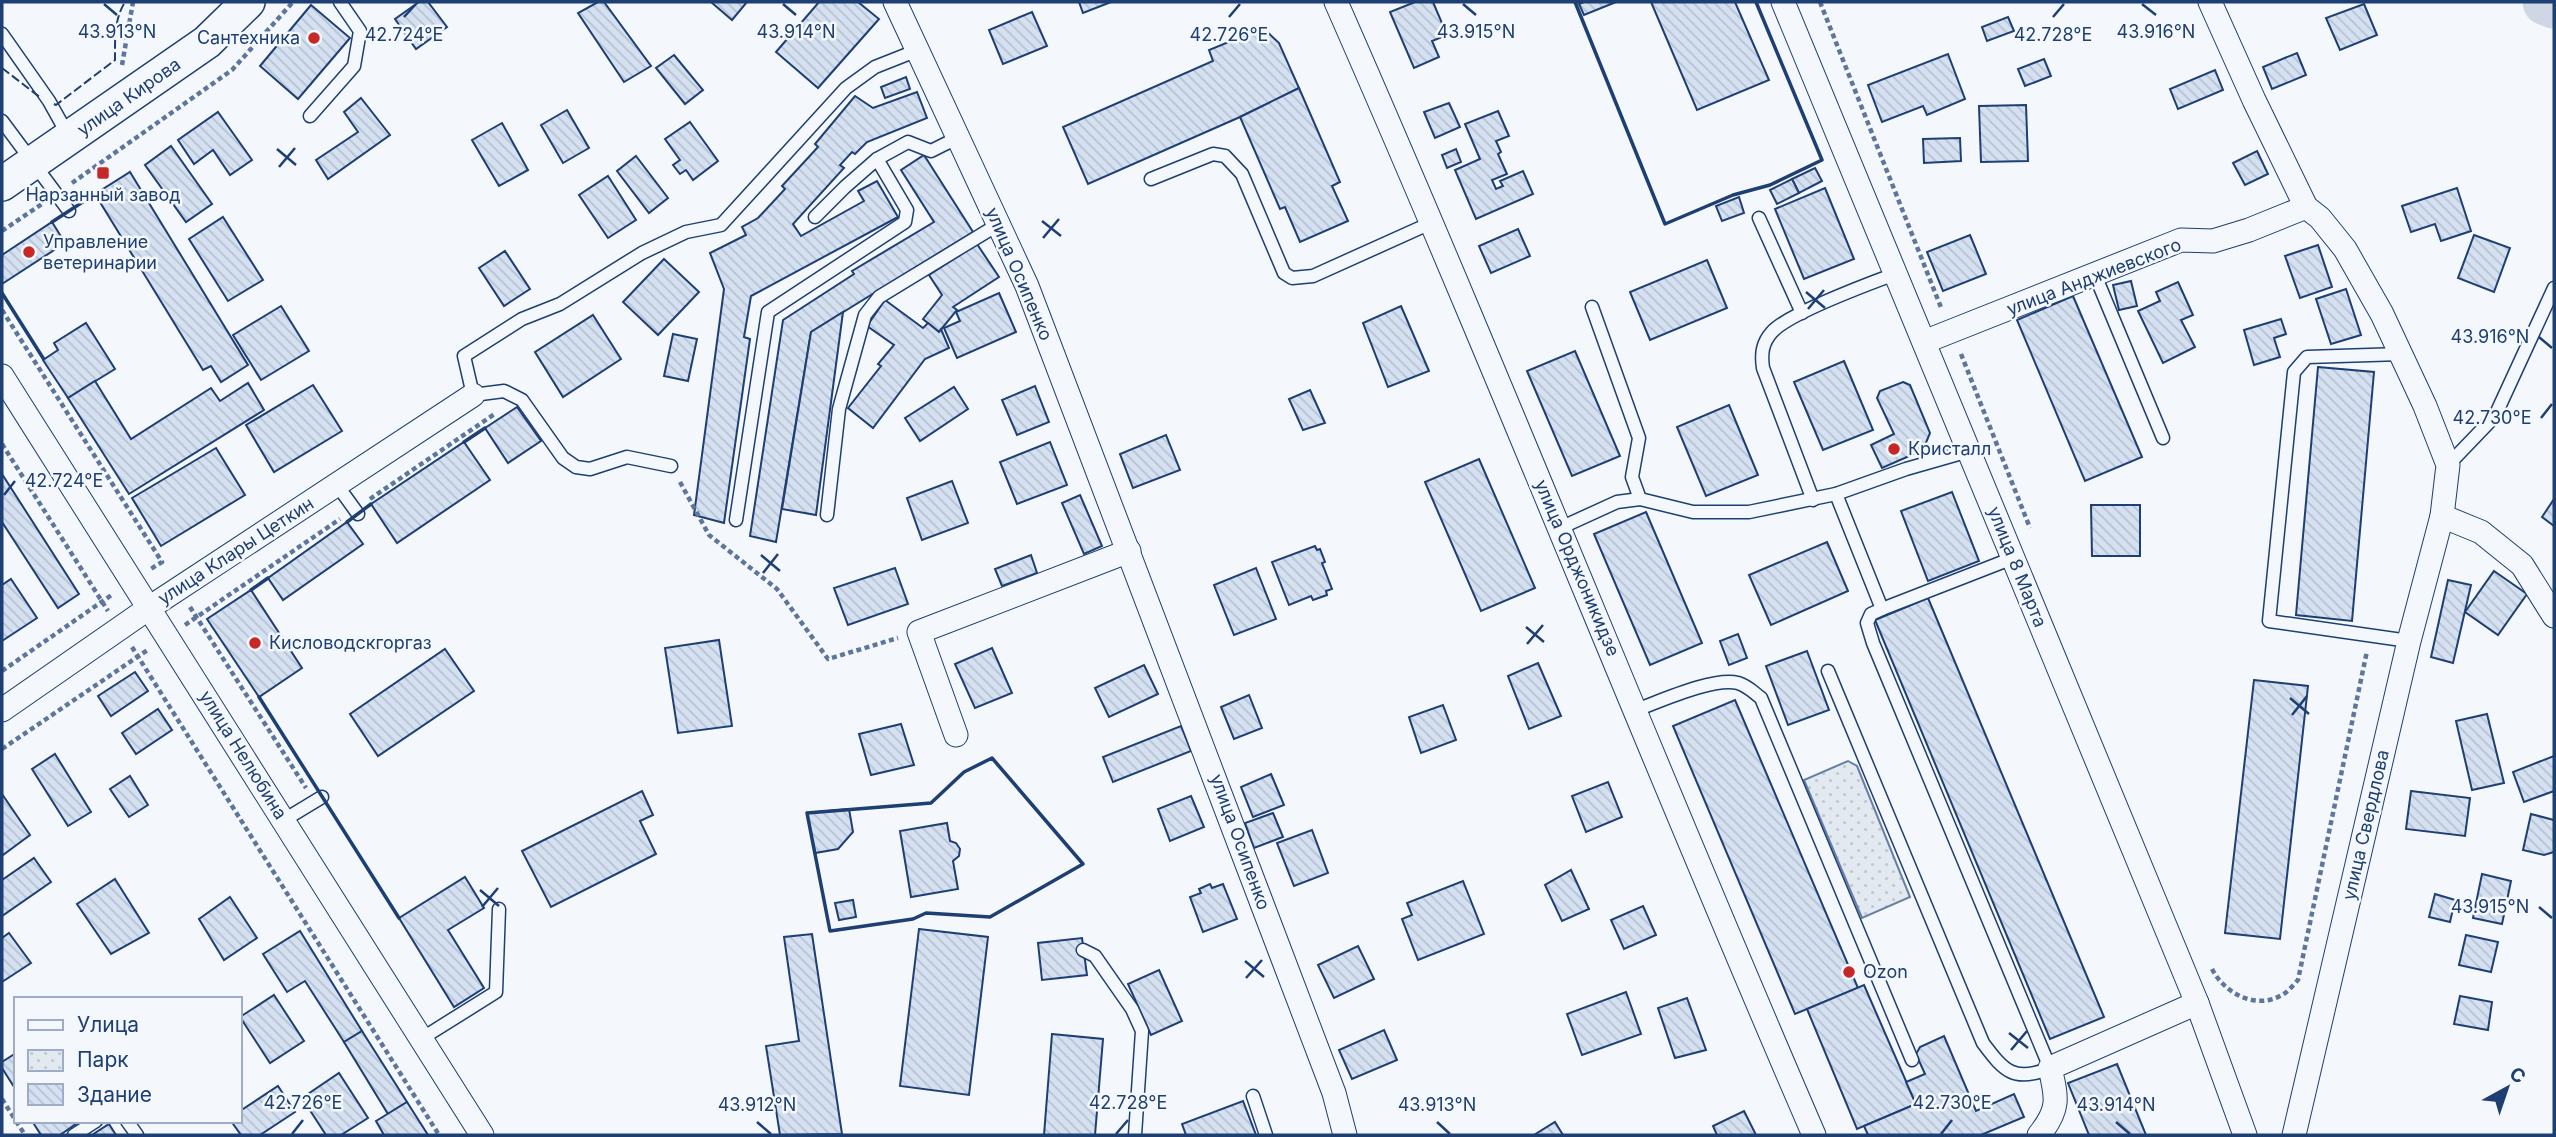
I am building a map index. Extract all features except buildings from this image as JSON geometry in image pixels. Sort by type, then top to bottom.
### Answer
[{"type":"street","name":"улица Кирова","points":[[2,184],[207,42],[248,2]]},
{"type":"street","name":"улица Осипенко","points":[[895,2],[1027,286],[1334,1093],[1345,1135]]},
{"type":"street","name":"улица Орджоникидзе","points":[[1336,2],[1433,222],[1720,918],[1814,1135]]},
{"type":"street","name":"улица 8 Марта","points":[[1783,2],[2197,1003],[2245,1135]]},
{"type":"street","points":[[2210,2],[2253,100],[2306,207],[2320,218],[2345,249],[2382,314],[2425,406],[2448,466]]},
{"type":"street","name":"улица Анджиевского","points":[[1924,342],[2181,240],[2213,241],[2306,207]]},
{"type":"street","name":"улица Нелюбина","points":[[2,376],[480,1134]]},
{"type":"street","name":"улица Клары Цеткин","points":[[2,710],[149,608],[473,395]]},
{"type":"street","name":"улица Свердлова","points":[[2294,1135],[2409,641],[2442,516],[2448,466]]},
{"type":"street","points":[[2442,516],[2481,532],[2522,565],[2554,616]]},
{"type":"street","points":[[956,735],[919,632],[1129,551]]},
{"type":"street","points":[[2039,1135],[2048,1124],[2057,1099],[2050,1068],[2197,1003]]},
{"type":"lane","points":[[310,116],[354,66],[360,31],[340,2]]},
{"type":"lane","points":[[2,34],[49,101],[71,138]]},
{"type":"lane","points":[[671,466],[626,457],[590,470],[576,467],[563,458],[522,400],[504,391],[473,395],[464,356],[522,319],[560,303],[642,253],[686,232],[721,225],[846,89],[875,67],[918,50]]},
{"type":"lane","points":[[2,121],[69,211]]},
{"type":"lane","points":[[815,217],[877,159],[908,142],[931,150],[958,137]]},
{"type":"lane","points":[[1151,179],[1213,154],[1225,156],[1242,174],[1284,273],[1292,278],[1313,276],[1433,222]]},
{"type":"lane","points":[[736,520],[768,312],[905,222],[907,210],[877,159]]},
{"type":"lane","points":[[1759,218],[1802,313]]},
{"type":"lane","points":[[827,514],[839,410],[865,315],[879,297],[999,224]]},
{"type":"lane","points":[[1813,500],[1763,368],[1761,353],[1771,332],[1780,324],[1895,274]]},
{"type":"lane","points":[[2095,275],[2163,438]]},
{"type":"lane","points":[[2448,466],[2495,416],[2554,288]]},
{"type":"lane","points":[[1592,307],[1639,438],[1632,477],[1640,499]]},
{"type":"lane","points":[[2401,354],[2307,357],[2294,372],[2270,621],[2409,641]]},
{"type":"lane","points":[[1560,527],[1617,502],[1640,499],[1693,512],[1749,512],[1836,494],[1906,469],[1969,451]]},
{"type":"lane","points":[[337,485],[356,512]]},
{"type":"lane","points":[[1836,494],[1882,609]]},
{"type":"lane","points":[[1828,671],[1983,1043],[2000,1066],[2017,1076],[2035,1074],[2050,1068],[1867,623],[1871,614],[1882,609],[2013,558]]},
{"type":"lane","points":[[1636,710],[1714,684],[1735,682],[1748,687],[1761,698],[1912,1059]]},
{"type":"lane","points":[[284,820],[318,799]]},
{"type":"lane","points":[[421,1039],[496,992],[499,909]]},
{"type":"lane","points":[[1083,950],[1095,956],[1132,1009],[1142,1031],[1135,1135]]},
{"type":"lane","points":[[1253,1096],[1266,1135]]},
{"type":"lane","points":[[74,1135],[93,1123]]},
{"type":"path","points":[[114,71],[123,64],[125,37],[134,2]]},
{"type":"path","points":[[2,230],[232,70],[293,2]]},
{"type":"path","points":[[1820,2],[1951,332],[1978,392],[2034,538]]},
{"type":"path","points":[[2,749],[356,512],[518,398]]},
{"type":"path","points":[[2,444],[439,1135]]},
{"type":"path","points":[[671,466],[709,535],[777,589],[828,659],[919,632]]},
{"type":"path","points":[[162,562],[318,799]]},
{"type":"path","points":[[2210,965],[2214,974],[2233,993],[2260,1003],[2282,995],[2298,980],[2370,636]]},
{"type":"path","points":[[2,1099],[14,1118]]},
{"type":"green space","points":[[1848,761],[1857,766],[1910,897],[1862,918],[1804,780]]},
{"type":"waterway","points":[[2546,2],[2554,5]]},
{"type":"fence","points":[[54,104],[115,60],[117,23],[125,2]]},
{"type":"fence","points":[[2,68],[41,98]]},
{"type":"wall","points":[[1575,2],[1665,224],[1733,195],[1770,185],[1822,160],[1756,2]]},
{"type":"wall","points":[[52,222],[95,194]]},
{"type":"wall","points":[[2,293],[43,358]]},
{"type":"wall","points":[[464,442],[485,428]]},
{"type":"wall","points":[[347,522],[371,504]]},
{"type":"wall","points":[[251,590],[268,578]]},
{"type":"wall","points":[[259,697],[399,918]]},
{"type":"wall","points":[[992,758],[1083,864],[990,917],[926,913],[913,919],[830,931],[807,813],[931,803],[964,772],[992,758]]},
{"type":"place","name":"Сантехника","points":[[314,38]]},
{"type":"place","name":"Нарзанный завод","points":[[103,173]]},
{"type":"place","name":"Управление ветеринарии","points":[[29,252]]},
{"type":"place","name":"Кристалл","points":[[1894,449]]},
{"type":"place","name":"Кисловодскгоргаз","points":[[255,643]]},
{"type":"place","name":"Ozon","points":[[1849,972]]}]
